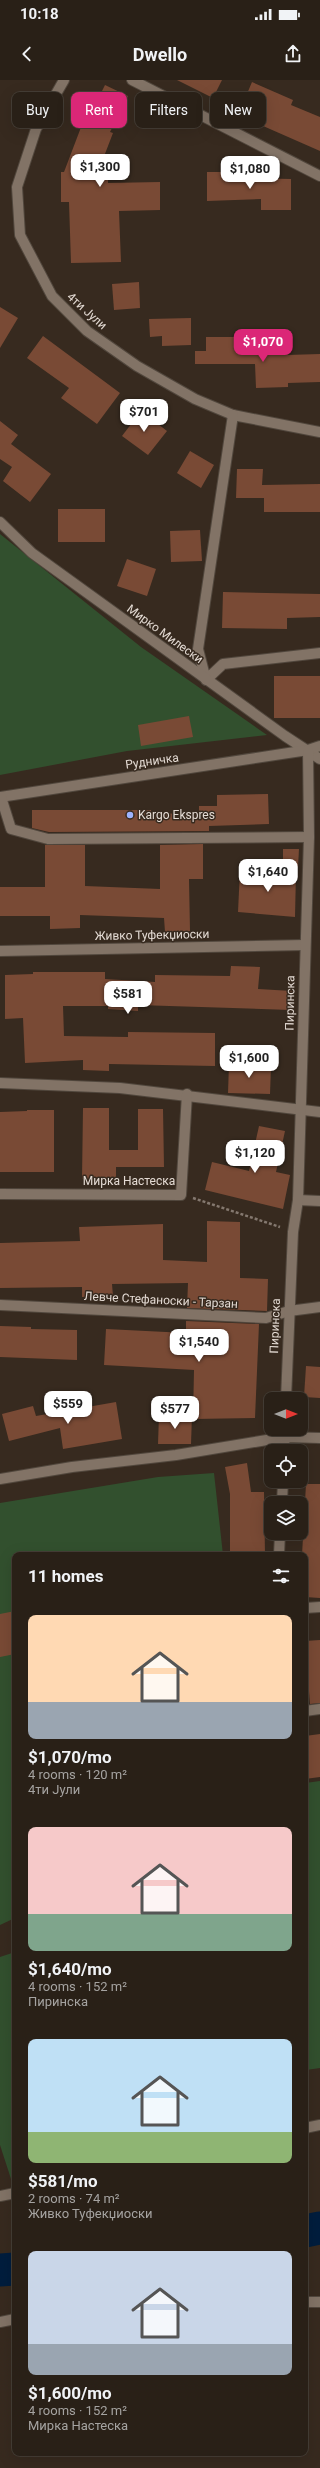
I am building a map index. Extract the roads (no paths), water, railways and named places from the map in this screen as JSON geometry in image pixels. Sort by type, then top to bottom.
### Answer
[{"type":"street","name":"4ти Јули","points":[[64,80],[36,129],[17,187],[20,235],[40,276],[52,296],[87,331],[144,370],[195,399],[233,415],[320,432]]},
{"type":"street","points":[[132,80],[320,176]]},
{"type":"street","points":[[233,415],[198,649],[206,680],[223,664],[320,653]]},
{"type":"street","name":"Мирко Милески","points":[[0,522],[32,553],[206,680],[308,750],[320,760]]},
{"type":"street","points":[[308,750],[320,746]]},
{"type":"street","points":[[308,750],[320,750]]},
{"type":"street","name":"Рудничка","points":[[1,797],[308,750]]},
{"type":"street","name":"Пиринска","points":[[286,1392],[293,1232],[298,1200],[309,837],[308,750]]},
{"type":"street","points":[[1,797],[11,829],[48,838],[309,837]]},
{"type":"street","name":"Живко Туфекџиоски","points":[[0,951],[305,946]]},
{"type":"street","points":[[0,1083],[120,1088],[187,1094],[320,1112]]},
{"type":"street","name":"Мирка Настеска","points":[[0,1194],[181,1195],[187,1094]]},
{"type":"street","points":[[298,1200],[320,1201]]},
{"type":"street","name":"Левче Стефаноски - Тарзан","points":[[0,1305],[266,1318],[289,1311],[320,1307]]},
{"type":"street","points":[[0,1479],[72,1466],[176,1455],[270,1436]]},
{"type":"street","points":[[306,1436],[320,1438]]},
{"type":"street","points":[[279,1552],[280,1540]]},
{"type":"street","points":[[308,1608],[320,1608]]},
{"type":"street","points":[[308,1711],[320,1709]]},
{"type":"street","points":[[308,2127],[320,2125]]},
{"type":"street","points":[[0,2196],[12,2194]]},
{"type":"street","points":[[308,2302],[320,2302]]},
{"type":"street","points":[[0,2322],[12,2320]]},
{"type":"waterway","points":[[308,2230],[320,2228]]},
{"type":"waterway","points":[[0,2270],[12,2269]]},
{"type":"place","name":"Kargo Ekspres","points":[[130,815]]}]
